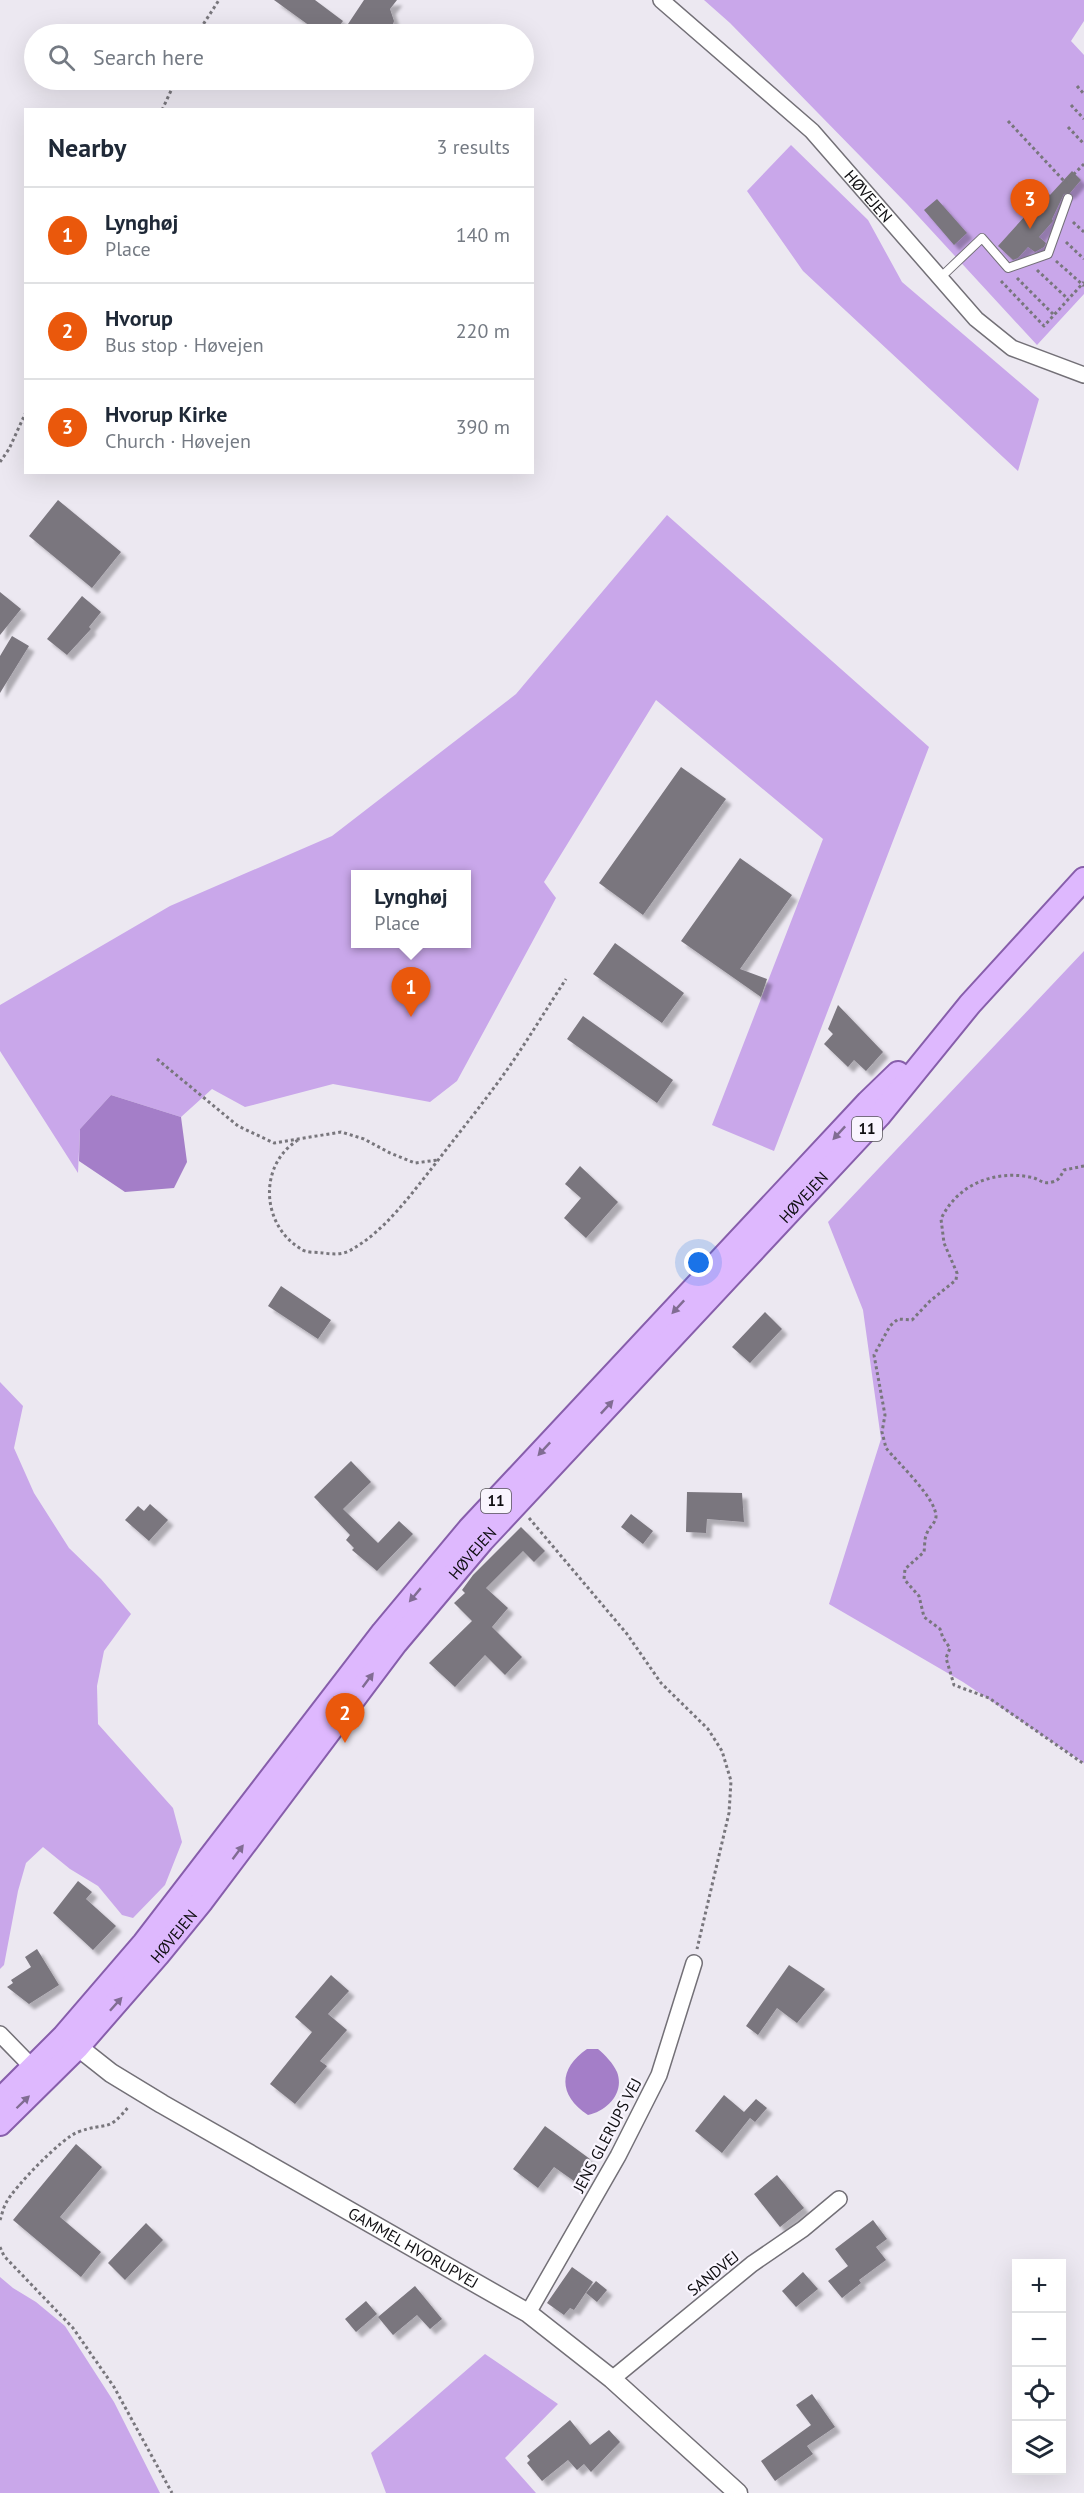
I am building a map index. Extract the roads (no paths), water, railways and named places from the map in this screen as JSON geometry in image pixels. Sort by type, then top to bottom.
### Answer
[{"type":"main road","name":"HØVEJEN","points":[[0,2124],[39,2074],[71,2042],[119,2002],[202,1901],[396,1643],[482,1541],[879,1116],[970,1004],[1084,879]]},
{"type":"main road","name":"HØVEJEN","points":[[71,2042],[105,1990],[179,1899],[383,1632],[469,1529],[868,1102],[970,1004]]},
{"type":"main road","name":"HØVEJEN","points":[[0,2100],[39,2074]]},
{"type":"street","name":"HØVEJEN","points":[[661,0],[812,131],[976,319],[1012,348],[1084,375]]},
{"type":"street","name":"JENS GLERUPS VEJ","points":[[528,2313],[618,2156],[659,2075],[694,1963]]},
{"type":"street","points":[[0,2034],[39,2074]]},
{"type":"street","name":"GAMMEL HVORUPVEJ","points":[[71,2042],[111,2073],[141,2091],[528,2313],[612,2379],[738,2493]]},
{"type":"street","name":"SANDVEJ","points":[[612,2379],[752,2264],[803,2229],[839,2199]]},
{"type":"lane","points":[[940,278],[982,238],[1008,268],[1048,254],[1068,198]]},
{"type":"place","name":"Hvorup Kirke","points":[[1030,229]]},
{"type":"place","name":"Lynghøj","points":[[411,1017]]},
{"type":"place","name":"Hvorup","points":[[345,1743]]}]
